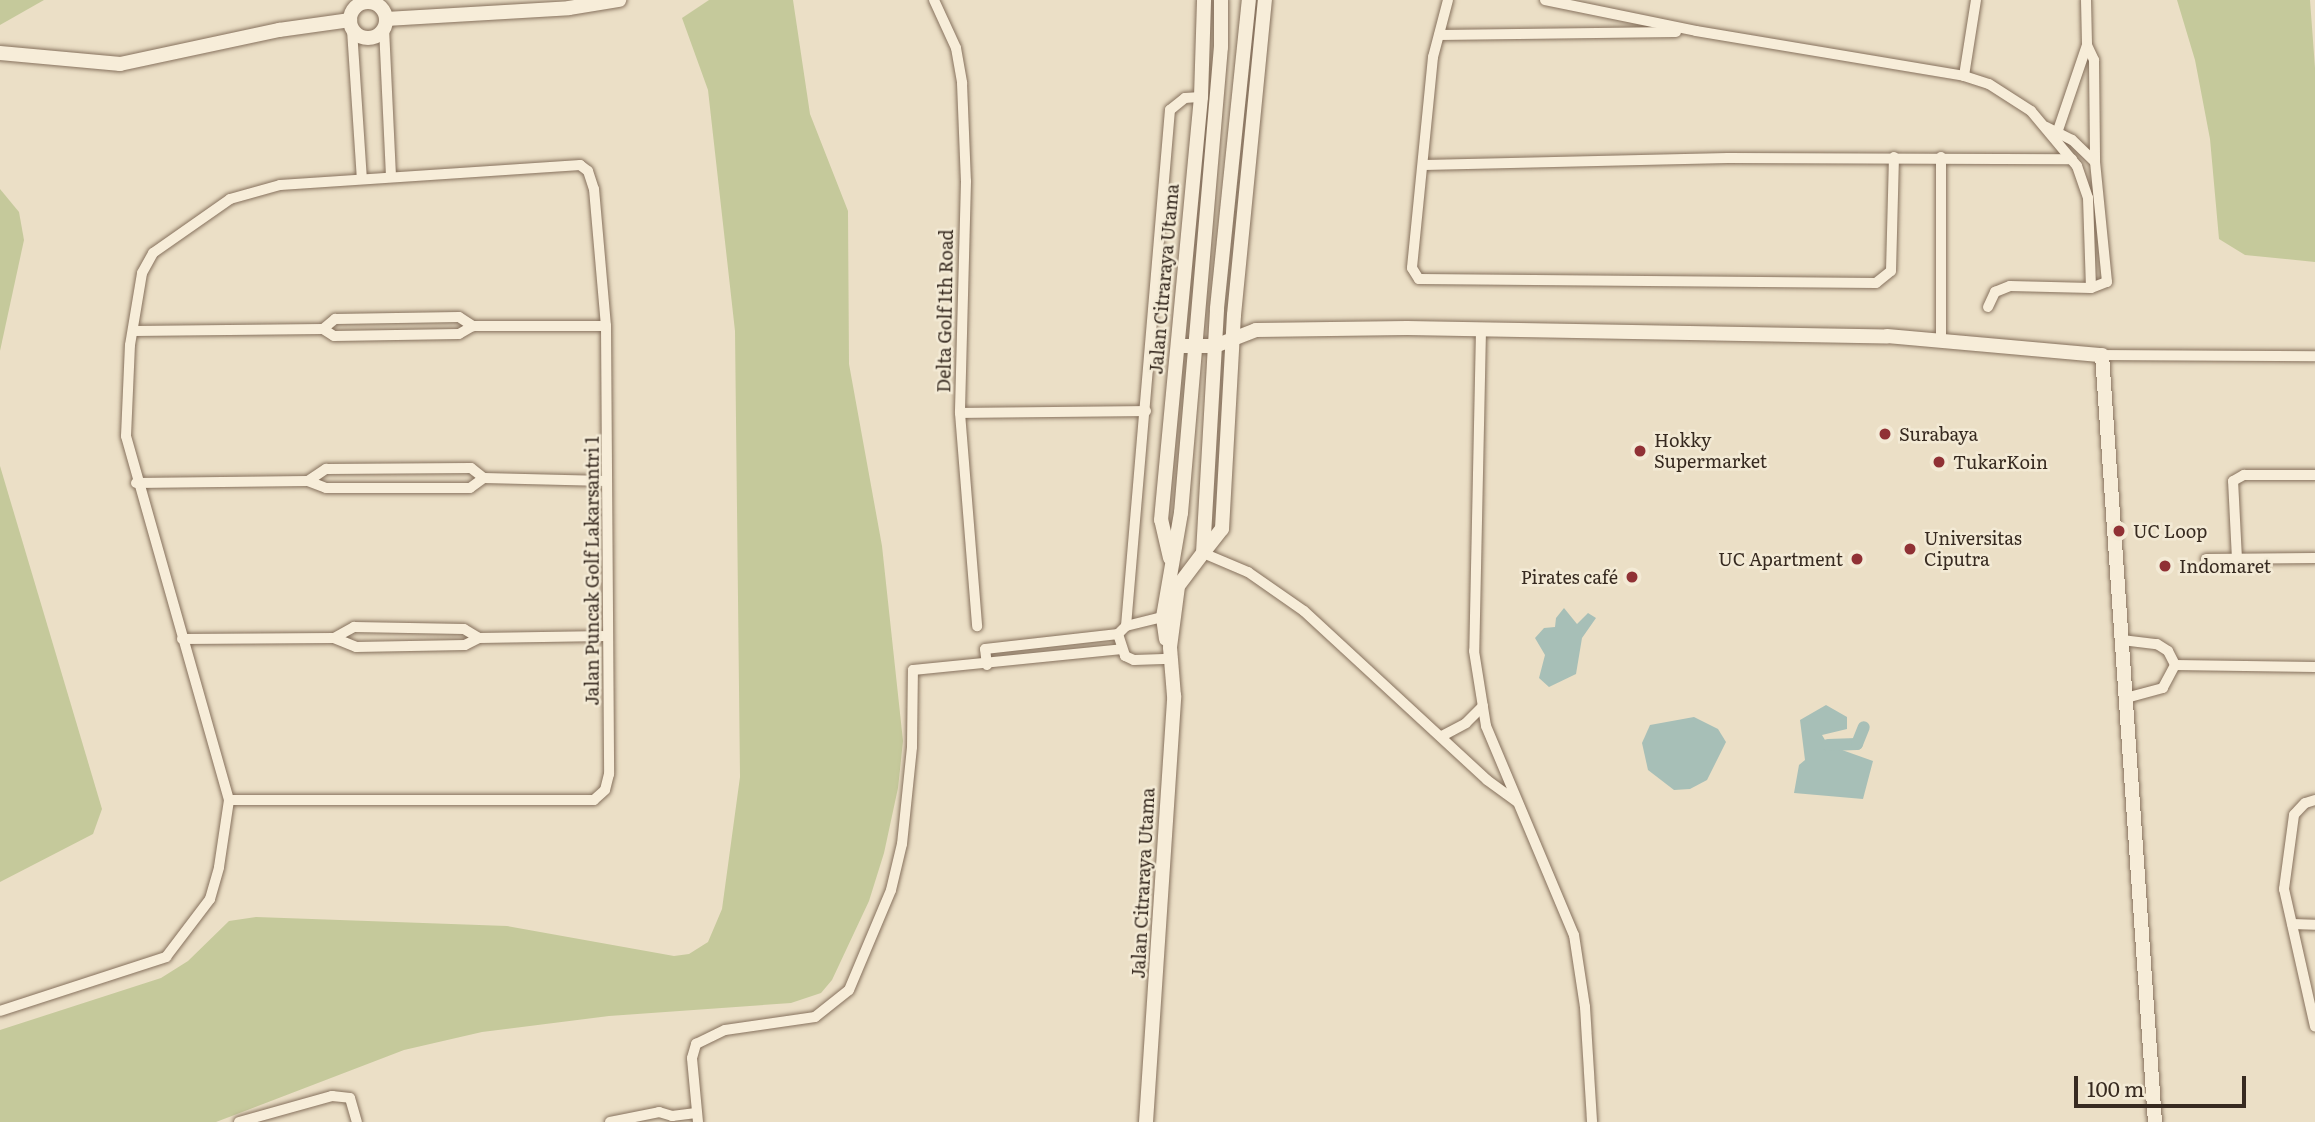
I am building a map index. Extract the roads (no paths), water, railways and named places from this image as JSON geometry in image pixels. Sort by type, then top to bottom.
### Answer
[{"type":"street","points":[[0,53],[120,64],[279,30],[351,25],[369,38],[385,24],[569,8],[619,0]]},
{"type":"street","name":"Delta Golf 1th Road","points":[[934,0],[956,48],[962,83],[966,181],[960,413],[977,626]]},
{"type":"street","name":"Jalan Citraraya Utama","points":[[1170,560],[1161,520],[1201,97],[1204,0]]},
{"type":"street","name":"Jalan Citraraya Utama","points":[[1146,1122],[1174,696],[1171,653],[1163,617],[1170,560],[1181,513],[1196,305],[1221,47],[1221,0]]},
{"type":"street","points":[[1249,0],[1217,309],[1203,553],[1248,572],[1304,611],[1518,802]]},
{"type":"street","name":"Jalan Citraraya Utama","points":[[1171,653],[1178,586],[1222,529],[1234,315],[1265,0]]},
{"type":"street","points":[[1448,0],[1433,57],[1412,268],[1419,279],[1868,283],[1886,278],[1891,271],[1894,157]]},
{"type":"street","points":[[1545,0],[1696,32],[1964,76],[2011,96],[2046,127],[2054,141],[2072,159],[2088,198],[2091,288]]},
{"type":"street","points":[[1964,76],[1976,0]]},
{"type":"street","points":[[2054,141],[2087,45],[2086,0]]},
{"type":"street","points":[[362,179],[351,25],[356,6],[373,1],[385,24],[391,177]]},
{"type":"street","points":[[1439,35],[1696,32]]},
{"type":"street","points":[[1988,307],[1995,292],[2010,286],[2091,288],[2107,282],[2095,162],[2093,54],[2087,45]]},
{"type":"street","points":[[1126,625],[1170,110],[1185,97],[1201,97]]},
{"type":"street","points":[[2046,127],[2059,130],[2095,162]]},
{"type":"street","points":[[1424,164],[1894,157],[2072,159]]},
{"type":"street","points":[[1941,158],[1941,339]]},
{"type":"street","name":"Jalan Puncak Golf Lakarsantri 1","points":[[0,1011],[166,957],[210,899],[229,800],[136,483],[124,414],[142,273],[166,241],[230,199],[252,192],[362,179],[580,165],[588,171],[594,188],[606,326],[606,636],[610,774],[606,790],[594,800],[229,800]]},
{"type":"street","points":[[1181,304],[1217,309],[1234,315],[1256,330]]},
{"type":"street","points":[[323,329],[335,319],[459,317],[473,326]]},
{"type":"street","points":[[134,331],[323,329],[334,336],[459,334],[473,326],[606,326]]},
{"type":"street","points":[[1178,346],[1215,346],[1233,342],[1256,330],[1481,330],[1941,339],[2102,355],[2315,356]]},
{"type":"street","points":[[1481,330],[1474,651],[1486,726],[1574,935],[1585,1007],[1592,1122]]},
{"type":"street","points":[[2102,355],[2155,1122]]},
{"type":"street","points":[[960,413],[1146,411]]},
{"type":"street","points":[[308,481],[326,469],[471,468],[484,478],[606,481]]},
{"type":"street","points":[[2237,559],[2233,481],[2244,475],[2315,475]]},
{"type":"street","points":[[136,483],[308,481],[326,488],[470,488],[484,478]]},
{"type":"street","points":[[2206,559],[2315,558]]},
{"type":"street","points":[[987,665],[985,649],[1118,634],[1126,625],[1163,617]]},
{"type":"street","points":[[334,638],[354,627],[464,629],[479,638]]},
{"type":"street","points":[[1118,634],[1122,649],[1134,660],[1171,653]]},
{"type":"street","points":[[181,639],[334,638],[356,647],[465,645],[479,638],[606,636]]},
{"type":"street","points":[[2122,640],[2157,644],[2168,651],[2175,665]]},
{"type":"street","points":[[610,1122],[659,1112],[672,1119],[697,1117],[692,1058],[696,1044],[704,1037],[815,1017],[849,990],[891,890],[902,844],[912,747],[913,670],[987,665],[1122,649]]},
{"type":"street","points":[[2175,665],[2315,667]]},
{"type":"street","points":[[2126,698],[2163,688],[2175,665]]},
{"type":"street","points":[[1442,736],[1466,723],[1483,706]]},
{"type":"street","points":[[2315,800],[2305,803],[2294,816],[2284,889],[2315,1027]]},
{"type":"street","points":[[2292,924],[2315,925]]},
{"type":"street","points":[[239,1122],[332,1096],[350,1098],[357,1122]]},
{"type":"water","points":[[1564,608],[1577,624],[1588,613],[1596,618],[1582,638],[1576,674],[1549,687],[1539,678],[1545,655],[1535,638],[1544,628],[1555,627],[1556,618]]},
{"type":"water","points":[[1826,705],[1847,717],[1847,729],[1822,735],[1828,745],[1873,761],[1863,799],[1794,793],[1799,765],[1805,760],[1800,720]]},
{"type":"water","points":[[1694,717],[1718,729],[1726,742],[1707,780],[1690,789],[1674,790],[1648,770],[1642,743],[1650,725]]},
{"type":"waterway","points":[[1828,745],[1857,744],[1864,727]]},
{"type":"place","name":"Surabaya","points":[[1885,434]]},
{"type":"place","name":"Hokky Supermarket","points":[[1640,451]]},
{"type":"place","name":"TukarKoin","points":[[1939,462]]},
{"type":"place","name":"UC Loop","points":[[2119,531]]},
{"type":"place","name":"Universitas Ciputra","points":[[1910,549]]},
{"type":"place","name":"UC Apartment","points":[[1857,559]]},
{"type":"place","name":"Indomaret","points":[[2165,566]]},
{"type":"place","name":"Pirates café","points":[[1632,577]]}]
